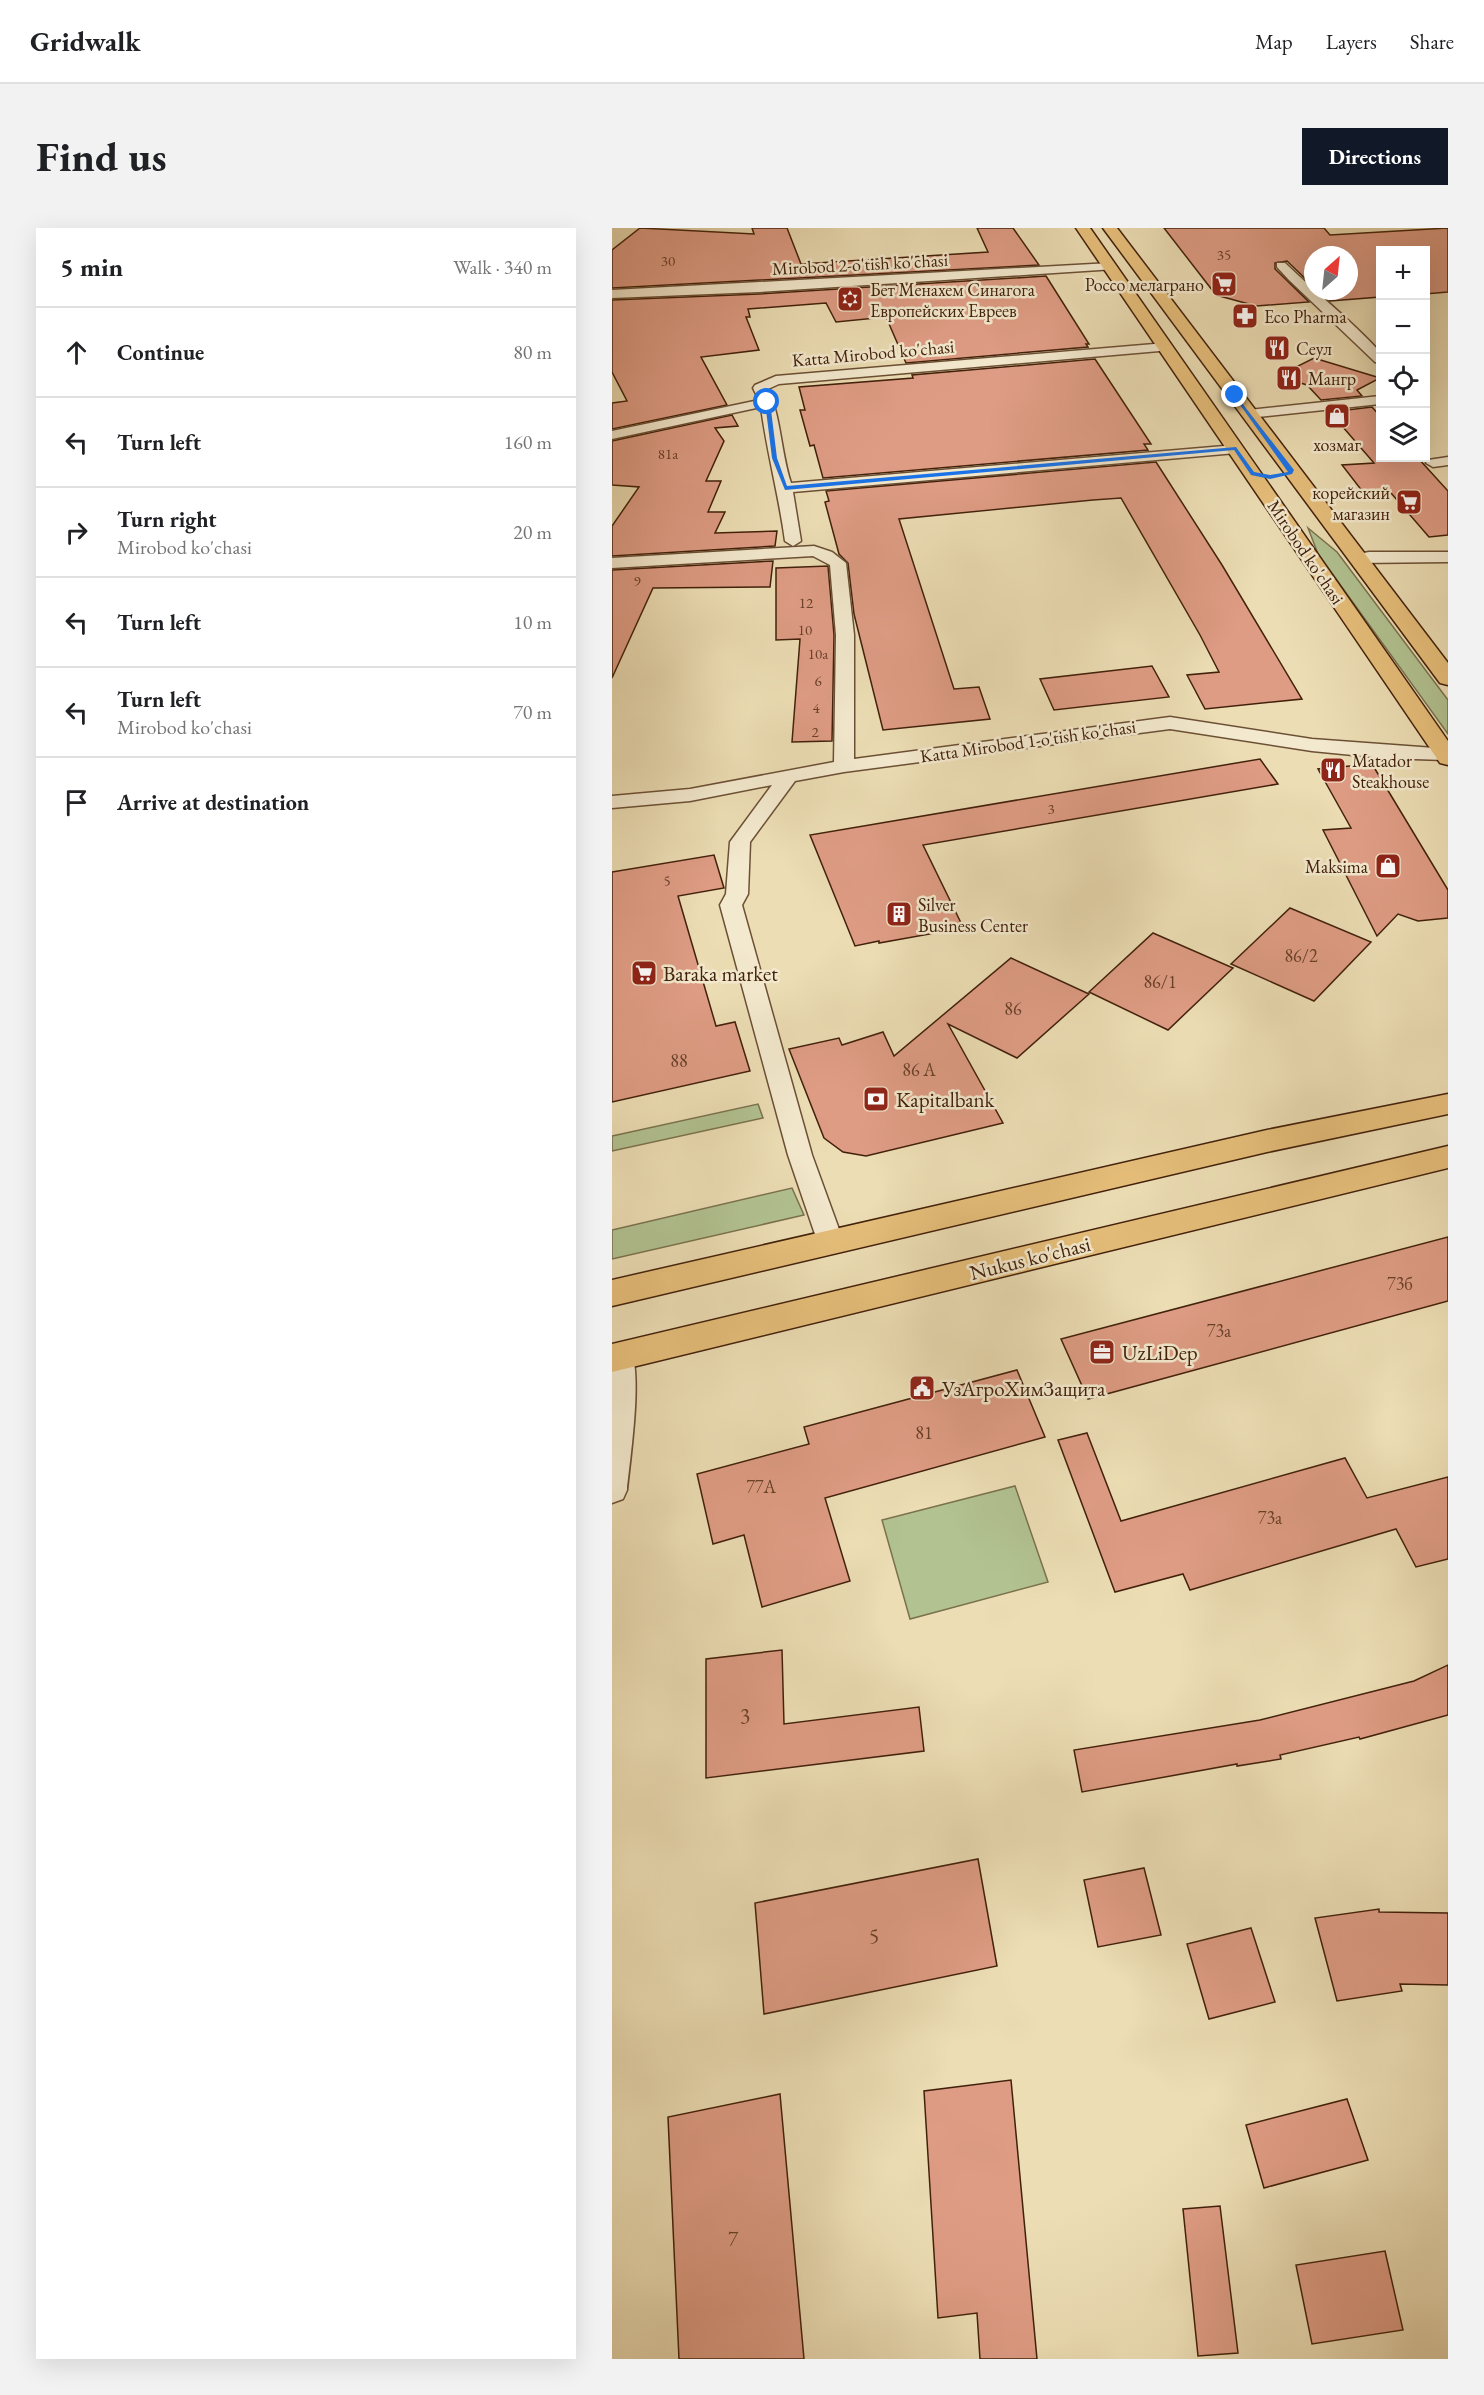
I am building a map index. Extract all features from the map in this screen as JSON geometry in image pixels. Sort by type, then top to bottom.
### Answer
[{"type":"main road","name":"Mirobod ko'chasi","points":[[1083,228],[1447,756]]},
{"type":"main road","name":"Mirobod ko'chasi","points":[[1110,228],[1448,678]]},
{"type":"main road","points":[[1101,253],[1113,250],[1128,252]]},
{"type":"main road","points":[[1253,474],[1276,477],[1292,471]]},
{"type":"main road","points":[[612,1293],[1267,1141],[1448,1104]]},
{"type":"main road","name":"Nukus ko'chasi","points":[[616,1357],[1448,1157]]},
{"type":"street","points":[[1281,265],[1344,321],[1376,355]]},
{"type":"street","name":"Mirobod 2-o'tish ko'chasi","points":[[612,294],[771,288],[1111,267]]},
{"type":"street","name":"Katta Mirobod ko'chasi","points":[[767,402],[760,388],[768,382],[784,379],[1166,347]]},
{"type":"street","points":[[1250,414],[1376,400]]},
{"type":"street","points":[[612,435],[767,402],[775,458],[785,488],[793,541]]},
{"type":"street","points":[[785,488],[1236,449]]},
{"type":"street","points":[[612,563],[814,551],[838,563],[845,635],[843,766]]},
{"type":"street","points":[[1358,558],[1448,557]]},
{"type":"street","name":"Katta Mirobod 1-o'tish ko'chasi","points":[[612,802],[690,795],[843,766],[1170,723],[1312,745],[1447,756]]},
{"type":"street","points":[[789,775],[740,842],[737,894],[731,905],[800,1155],[831,1243]]},
{"type":"street","points":[[612,1490],[616,1357]]},
{"type":"green space","points":[[1308,528],[1337,552],[1448,700],[1448,734],[1318,554]]},
{"type":"green space","points":[[758,1104],[763,1118],[612,1151],[612,1136]]},
{"type":"green space","points":[[792,1188],[804,1215],[612,1259],[612,1230]]},
{"type":"green space","points":[[1015,1486],[1048,1582],[910,1619],[882,1520]]},
{"type":"building","points":[[640,228],[754,234],[752,228],[787,228],[801,264],[988,252],[977,228],[1013,228],[1039,265],[612,288],[612,250]]},
{"type":"building","points":[[1164,228],[1324,228],[1330,235],[1448,228],[1448,292],[1430,294],[1430,246],[1376,246],[1376,297],[1358,299],[1358,246],[1304,246],[1304,277],[1287,261],[1275,263],[1275,269],[1304,297],[1304,300],[1309,302],[1256,306],[1216,295]]},
{"type":"building","points":[[1046,276],[1089,344],[1086,344],[1088,347],[906,363],[886,317],[836,322],[826,303],[748,309],[750,317],[746,317],[759,350],[701,357],[727,405],[612,429],[612,403],[627,401],[612,372],[612,300],[759,294]]},
{"type":"building","points":[[1314,358],[1376,377],[1376,380],[1357,390],[1362,396],[1321,400],[1307,385],[1278,376]]},
{"type":"building","points":[[1095,359],[1151,444],[1144,444],[1148,450],[823,478],[814,445],[810,446],[800,410],[805,410],[799,387]]},
{"type":"building","points":[[1372,407],[1376,412],[1376,462],[1422,462],[1448,491],[1448,535],[1429,537],[1391,493],[1366,496],[1342,465],[1374,463],[1330,412]]},
{"type":"building","points":[[732,415],[738,426],[715,428],[724,441],[706,481],[721,481],[708,512],[725,512],[715,533],[777,531],[775,546],[612,556],[612,526],[639,487],[612,485],[612,441]]},
{"type":"building","points":[[1156,462],[1222,565],[1302,699],[1205,709],[1187,675],[1219,672],[1200,635],[1121,498],[1093,500],[899,519],[954,689],[979,687],[990,719],[883,730],[854,614],[848,563],[839,554],[825,502],[829,501],[826,491]]},
{"type":"building","points":[[773,561],[770,587],[653,588],[612,678],[612,570]]},
{"type":"building","points":[[828,566],[834,635],[832,741],[792,742],[800,639],[776,640],[776,568]]},
{"type":"building","points":[[1152,666],[1169,697],[1054,710],[1040,679]]},
{"type":"building","points":[[1260,759],[1278,784],[923,845],[962,925],[940,929],[941,932],[879,943],[879,941],[855,946],[810,835]]},
{"type":"building","name":"Maksima","points":[[1372,764],[1448,890],[1448,918],[1418,921],[1398,914],[1377,936],[1323,830],[1351,828],[1318,769]]},
{"type":"building","points":[[714,855],[724,888],[678,896],[716,1026],[735,1022],[750,1071],[612,1102],[612,872]]},
{"type":"building","points":[[1290,908],[1371,942],[1314,1001],[1231,964]]},
{"type":"building","points":[[1153,933],[1233,968],[1168,1030],[1089,992]]},
{"type":"building","points":[[1011,958],[1089,994],[1017,1058],[948,1024],[1003,1123],[866,1156],[843,1152],[824,1138],[789,1049],[839,1038],[842,1045],[883,1032],[894,1056]]},
{"type":"building","points":[[1448,1237],[1448,1301],[1088,1399],[1061,1339]]},
{"type":"building","points":[[1017,1370],[1045,1437],[825,1498],[850,1581],[762,1607],[744,1535],[713,1544],[697,1474],[809,1444],[804,1427]]},
{"type":"building","points":[[1087,1433],[1121,1521],[1345,1458],[1367,1498],[1448,1477],[1448,1559],[1416,1567],[1396,1529],[1190,1590],[1183,1574],[1115,1592],[1058,1440]]},
{"type":"building","points":[[782,1650],[784,1724],[919,1707],[924,1751],[706,1778],[706,1659]]},
{"type":"building","points":[[1448,1665],[1448,1715],[1360,1739],[1359,1737],[1280,1755],[1281,1759],[1237,1766],[1237,1764],[1082,1792],[1074,1750],[1260,1720],[1414,1681]]},
{"type":"building","points":[[978,1859],[997,1966],[764,2014],[755,1903]]},
{"type":"building","points":[[1144,1868],[1161,1935],[1098,1947],[1084,1880]]},
{"type":"building","points":[[1379,1909],[1379,1912],[1448,1913],[1448,1985],[1400,1984],[1402,1991],[1337,2001],[1315,1918]]},
{"type":"building","points":[[1251,1928],[1275,2002],[1209,2019],[1187,1944]]},
{"type":"building","points":[[1011,2080],[1037,2359],[980,2359],[977,2313],[938,2318],[924,2091]]},
{"type":"building","points":[[780,2094],[804,2359],[679,2359],[668,2117]]},
{"type":"building","points":[[1347,2099],[1368,2160],[1264,2188],[1246,2125]]},
{"type":"building","points":[[1220,2206],[1238,2353],[1198,2356],[1183,2209]]},
{"type":"building","points":[[1385,2251],[1403,2330],[1312,2344],[1296,2265]]},
{"type":"place","name":"Россо мелаграно","points":[[1224,284]]},
{"type":"place","name":"Бет Менахем Синагога Европейских Евреев","points":[[850,299]]},
{"type":"place","name":"Eco Pharma","points":[[1245,316]]},
{"type":"place","name":"Сеул","points":[[1277,348]]},
{"type":"place","name":"Мангр","points":[[1289,378]]},
{"type":"place","name":"хозмаг","points":[[1337,416]]},
{"type":"place","name":"корейский магазин","points":[[1409,502]]},
{"type":"place","name":"Matador Steakhouse","points":[[1333,770]]},
{"type":"place","name":"Maksima","points":[[1388,866]]},
{"type":"place","name":"Silver Business Center","points":[[899,914]]},
{"type":"place","name":"Baraka market","points":[[644,973]]},
{"type":"place","name":"Kapitalbank","points":[[876,1099]]},
{"type":"place","name":"UzLiDep","points":[[1102,1352]]},
{"type":"place","name":"УзАгроХимЗащита","points":[[922,1388]]},
{"type":"route","points":[[767,402],[775,458],[785,488],[1236,449],[1253,474],[1270,477],[1290,473],[1292,471],[1235,395]]}]
